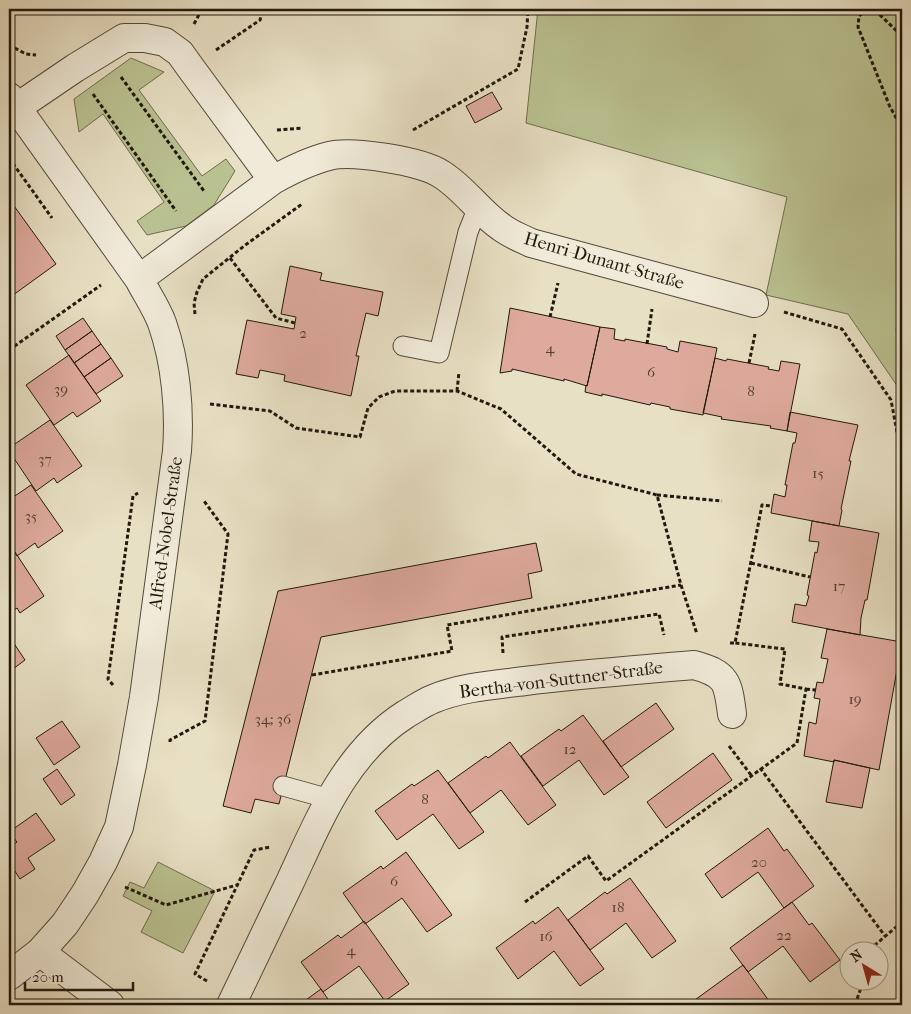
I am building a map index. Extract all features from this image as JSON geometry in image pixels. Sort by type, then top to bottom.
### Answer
[{"type":"street","points":[[13,103],[124,38],[145,38],[165,42],[180,53],[273,180]]},
{"type":"street","name":"Alfred-Nobel-Straße","points":[[9,976],[40,952],[65,924],[103,862],[119,827],[145,688],[177,451],[179,423],[173,369],[162,322],[138,279],[13,103]]},
{"type":"street","name":"Henri-Dunant-Straße","points":[[138,279],[273,180],[295,168],[331,155],[411,161],[440,173],[459,187],[501,228],[531,243],[755,316]]},
{"type":"street","name":"Bertha-von-Suttner-Straße","points":[[231,1005],[330,799],[342,778],[358,756],[385,729],[400,718],[432,700],[472,688],[575,675],[694,665],[713,670],[724,680],[729,690],[732,714]]},
{"type":"street","points":[[40,952],[110,1005]]},
{"type":"lane","points":[[403,346],[439,353],[468,232],[478,207]]},
{"type":"lane","points":[[284,786],[330,799]]},
{"type":"path","points":[[191,29],[202,9]]},
{"type":"path","points":[[218,58],[213,51],[260,20],[263,9]]},
{"type":"path","points":[[410,132],[518,69],[527,27],[528,9]]},
{"type":"path","points":[[902,36],[879,14],[868,9],[859,16],[858,27],[890,107],[902,128]]},
{"type":"path","points":[[102,50],[222,217]]},
{"type":"path","points":[[75,68],[195,238]]},
{"type":"path","points":[[271,130],[307,128]]},
{"type":"path","points":[[9,158],[55,222]]},
{"type":"path","points":[[196,321],[194,302],[196,292],[203,279],[308,200]]},
{"type":"path","points":[[230,258],[276,318],[295,323]]},
{"type":"path","points":[[9,350],[101,286],[95,278]]},
{"type":"path","points":[[550,316],[558,282]]},
{"type":"path","points":[[647,344],[652,306]]},
{"type":"path","points":[[896,331],[902,313]]},
{"type":"path","points":[[749,363],[755,316],[842,329],[891,400],[902,459]]},
{"type":"path","points":[[205,403],[270,411],[296,428],[360,437],[368,408],[378,397],[395,391],[457,391],[501,409],[576,474],[657,495],[722,501]]},
{"type":"path","points":[[117,690],[108,679],[133,496],[141,490]]},
{"type":"path","points":[[168,749],[170,740],[205,721],[219,613],[228,534],[200,495]]},
{"type":"path","points":[[657,495],[681,585],[699,637]]},
{"type":"path","points":[[735,642],[762,506],[772,506]]},
{"type":"path","points":[[751,563],[810,577]]},
{"type":"path","points":[[312,676],[452,651],[447,625],[681,585]]},
{"type":"path","points":[[726,644],[735,642],[785,649],[780,684],[816,690]]},
{"type":"path","points":[[524,902],[588,856],[606,881],[796,743],[806,689]]},
{"type":"path","points":[[725,741],[751,775]]},
{"type":"path","points":[[760,768],[885,936]]},
{"type":"path","points":[[118,883],[166,905],[237,885]]},
{"type":"path","points":[[878,942],[902,922]]},
{"type":"path","points":[[855,1005],[860,992]]},
{"type":"path","points":[[895,1005],[902,1000]]},
{"type":"green space","points":[[538,9],[902,9],[902,400],[900,390],[848,314],[766,295],[787,197],[526,123]]},
{"type":"green space","points":[[131,58],[164,72],[139,90],[202,176],[226,159],[235,171],[214,205],[186,226],[147,235],[137,221],[164,202],[103,114],[79,132],[74,99]]},
{"type":"green space","points":[[158,862],[215,891],[183,953],[141,932],[152,911],[123,896],[130,882],[144,888]]},
{"type":"building","points":[[492,92],[502,109],[475,123],[466,106]]},
{"type":"building","points":[[9,199],[56,264],[9,298]]},
{"type":"building","points":[[290,266],[322,273],[320,280],[383,292],[378,316],[366,313],[356,356],[359,356],[351,396],[284,381],[285,375],[260,370],[258,378],[236,374],[247,320],[294,329],[296,317],[281,314]]},
{"type":"building","points":[[510,308],[600,327],[587,386],[564,379],[564,381],[512,369],[512,371],[500,373]]},
{"type":"building","points":[[83,318],[92,331],[65,350],[56,336]]},
{"type":"building","points":[[600,327],[615,329],[614,339],[625,341],[625,339],[667,347],[667,349],[678,352],[680,341],[717,348],[703,415],[670,409],[670,407],[651,403],[650,405],[585,392]]},
{"type":"building","points":[[92,331],[101,344],[74,363],[65,350]]},
{"type":"building","points":[[101,344],[111,358],[84,377],[74,363]]},
{"type":"building","points":[[69,355],[101,401],[77,417],[73,412],[54,425],[26,385]]},
{"type":"building","points":[[111,358],[123,376],[96,394],[84,377]]},
{"type":"building","points":[[715,358],[769,367],[768,369],[779,371],[781,361],[800,364],[787,431],[770,428],[771,426],[721,419],[722,417],[703,413]]},
{"type":"building","points":[[790,412],[858,425],[849,461],[851,461],[839,526],[771,513],[774,494],[785,497],[787,485],[785,485],[793,443],[795,443],[797,433],[787,431]]},
{"type":"building","points":[[50,420],[82,466],[57,483],[54,478],[36,491],[9,451],[9,448]]},
{"type":"building","points":[[31,485],[63,531],[38,548],[35,543],[17,556],[9,544],[9,500]]},
{"type":"building","points":[[812,521],[879,533],[867,600],[865,600],[861,618],[860,635],[792,622],[795,604],[806,606],[809,596],[807,595],[815,552],[817,553],[819,542],[809,541]]},
{"type":"building","points":[[536,543],[542,571],[528,574],[532,598],[321,637],[279,804],[255,799],[251,813],[223,806],[278,591]]},
{"type":"building","points":[[13,549],[44,596],[20,613],[17,608],[9,614],[9,552]]},
{"type":"building","points":[[827,629],[902,642],[879,770],[834,760],[834,762],[804,756],[809,722],[816,724],[820,699],[814,698],[817,682],[823,683],[828,659],[821,658]]},
{"type":"building","points":[[9,636],[25,660],[9,672]]},
{"type":"building","points":[[656,703],[674,729],[621,767],[603,741]]},
{"type":"building","points":[[583,715],[629,777],[604,795],[579,760],[543,786],[521,756],[559,729],[561,731]]},
{"type":"building","points":[[62,721],[80,747],[54,765],[36,738]]},
{"type":"building","points":[[510,742],[556,805],[528,825],[501,790],[470,813],[448,783],[486,756],[488,758]]},
{"type":"building","points":[[713,753],[732,780],[666,828],[647,802]]},
{"type":"building","points":[[834,760],[870,768],[862,808],[826,802]]},
{"type":"building","points":[[57,769],[75,795],[61,805],[43,779]]},
{"type":"building","points":[[438,770],[484,832],[459,849],[433,814],[397,840],[375,811],[412,784],[414,786]]},
{"type":"building","points":[[36,813],[55,840],[28,858],[35,869],[20,879],[9,862],[9,848],[17,842],[9,832]]},
{"type":"building","points":[[768,828],[784,851],[787,849],[814,886],[784,908],[758,872],[722,898],[705,874]]},
{"type":"building","points":[[406,852],[452,915],[427,932],[402,898],[365,924],[343,893],[381,866],[383,869]]},
{"type":"building","points":[[630,878],[676,941],[652,958],[626,923],[590,950],[568,920],[605,892],[607,894]]},
{"type":"building","points":[[792,902],[809,925],[812,923],[838,957],[838,961],[810,982],[783,946],[748,972],[730,948]]},
{"type":"building","points":[[558,907],[604,969],[580,986],[554,951],[518,979],[496,948],[533,921],[535,924]]},
{"type":"building","points":[[364,921],[409,984],[385,1001],[359,966],[323,992],[301,962],[338,935],[341,938]]},
{"type":"building","points":[[743,965],[772,1005],[688,1005]]},
{"type":"building","points":[[321,989],[332,1005],[299,1005]]}]
